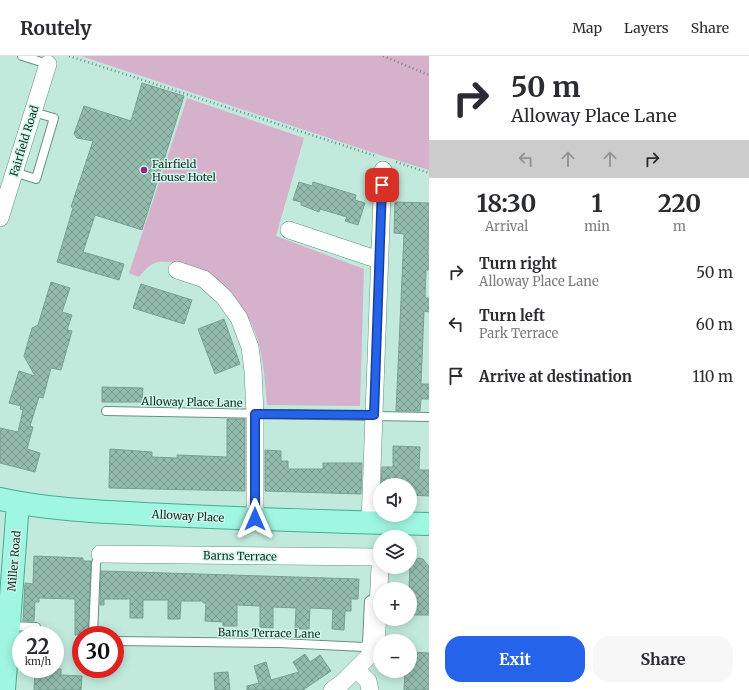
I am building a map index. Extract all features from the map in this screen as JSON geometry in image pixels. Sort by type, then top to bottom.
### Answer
[{"type":"main road","name":"Alloway Place","points":[[9,501],[69,509],[255,519],[378,528],[429,524]]},
{"type":"main road","name":"Miller Road","points":[[4,690],[8,626],[9,501]]},
{"type":"street","name":"Fairfield Road","points":[[0,218],[48,64]]},
{"type":"street","points":[[378,528],[374,415],[384,163]]},
{"type":"street","points":[[288,230],[379,260]]},
{"type":"street","points":[[177,270],[204,279],[224,297],[239,318],[250,347],[253,371],[255,414],[255,519]]},
{"type":"street","name":"Barns Terrace","points":[[100,554],[373,557]]},
{"type":"street","points":[[332,690],[376,649],[377,626]]},
{"type":"street","points":[[356,669],[368,681],[370,690]]},
{"type":"lane","points":[[22,56],[48,64]]},
{"type":"lane","points":[[14,172],[36,179],[54,118],[33,112]]},
{"type":"lane","name":"Alloway Place Lane","points":[[106,411],[429,417]]},
{"type":"lane","points":[[93,626],[96,563],[100,554]]},
{"type":"lane","name":"Barns Terrace Lane","points":[[124,641],[280,643],[364,647],[367,643],[368,601],[373,598]]},
{"type":"lane","points":[[8,626],[12,626]]},
{"type":"path","points":[[69,56],[384,163],[429,172]]},
{"type":"path","points":[[383,56],[429,75]]},
{"type":"shaded area","points":[[81,56],[429,56],[429,170],[386,157]]},
{"type":"shaded area","points":[[187,98],[304,138],[276,236],[364,269],[360,406],[267,405],[263,365],[258,341],[246,313],[237,299],[226,287],[200,269],[185,264],[158,262],[148,267],[139,277],[129,273]]},
{"type":"building","name":"Fairfield House Hotel","points":[[142,83],[184,96],[142,230],[95,215],[83,252],[124,264],[119,280],[57,262],[73,208],[71,207],[93,141],[77,138],[74,134],[84,106],[131,121]]},
{"type":"building","points":[[299,182],[312,186],[313,182],[356,195],[355,200],[365,203],[358,225],[345,221],[347,217],[320,209],[319,212],[301,205],[301,202],[293,200]]},
{"type":"building","points":[[395,202],[429,203],[429,270],[426,270],[425,298],[429,298],[429,312],[424,311],[421,384],[429,384],[429,399],[421,399],[420,411],[396,411],[404,234],[394,233]]},
{"type":"building","points":[[51,282],[70,288],[62,312],[72,315],[67,330],[72,331],[61,370],[51,368],[43,398],[39,397],[30,426],[33,427],[27,449],[40,453],[35,472],[0,463],[0,428],[18,432],[23,410],[20,409],[21,406],[9,403],[19,371],[35,376],[24,356],[32,328],[38,325]]},
{"type":"building","points":[[141,284],[192,300],[184,324],[133,308]]},
{"type":"building","points":[[224,319],[240,364],[215,374],[198,329]]},
{"type":"building","points":[[102,387],[143,388],[142,402],[102,402]]},
{"type":"building","points":[[227,419],[245,419],[245,491],[109,488],[110,449],[152,452],[152,457],[177,458],[177,455],[227,457]]},
{"type":"building","points":[[393,446],[420,447],[419,470],[429,470],[429,496],[417,495],[417,478],[381,478],[382,467],[393,467]]},
{"type":"building","points":[[265,450],[281,451],[281,461],[288,461],[288,469],[323,469],[323,463],[362,463],[361,494],[265,491]]},
{"type":"building","points":[[34,556],[83,558],[83,561],[91,561],[88,626],[75,626],[75,599],[39,598],[39,602],[35,602],[34,621],[23,621],[25,583],[33,584]]},
{"type":"building","points":[[418,558],[423,559],[429,567],[429,615],[417,615],[417,582],[409,582],[410,574],[417,574]]},
{"type":"building","points":[[101,571],[359,579],[358,599],[351,599],[351,611],[345,611],[344,630],[332,629],[333,609],[310,608],[309,629],[295,629],[296,608],[273,607],[273,628],[260,627],[260,606],[237,605],[237,626],[223,626],[223,622],[205,621],[206,603],[203,603],[203,601],[181,601],[180,619],[168,619],[168,600],[143,600],[143,618],[130,618],[130,599],[104,599],[104,605],[100,605]]},
{"type":"building","points":[[417,652],[429,653],[429,690],[404,690],[405,678],[417,678]]},
{"type":"building","points":[[305,654],[310,662],[320,655],[331,671],[303,690],[247,690],[247,686],[259,683],[254,666],[266,662],[271,680],[299,672],[293,662]]},
{"type":"building","points":[[228,672],[230,690],[215,690],[214,673]]},
{"type":"building","points":[[64,675],[72,676],[72,678],[82,678],[81,690],[34,690],[35,678],[64,678]]},
{"type":"place","name":"Fairfield House Hotel","points":[[144,170]]},
{"type":"route","points":[[255,519],[255,414],[374,415],[382,185]]}]
